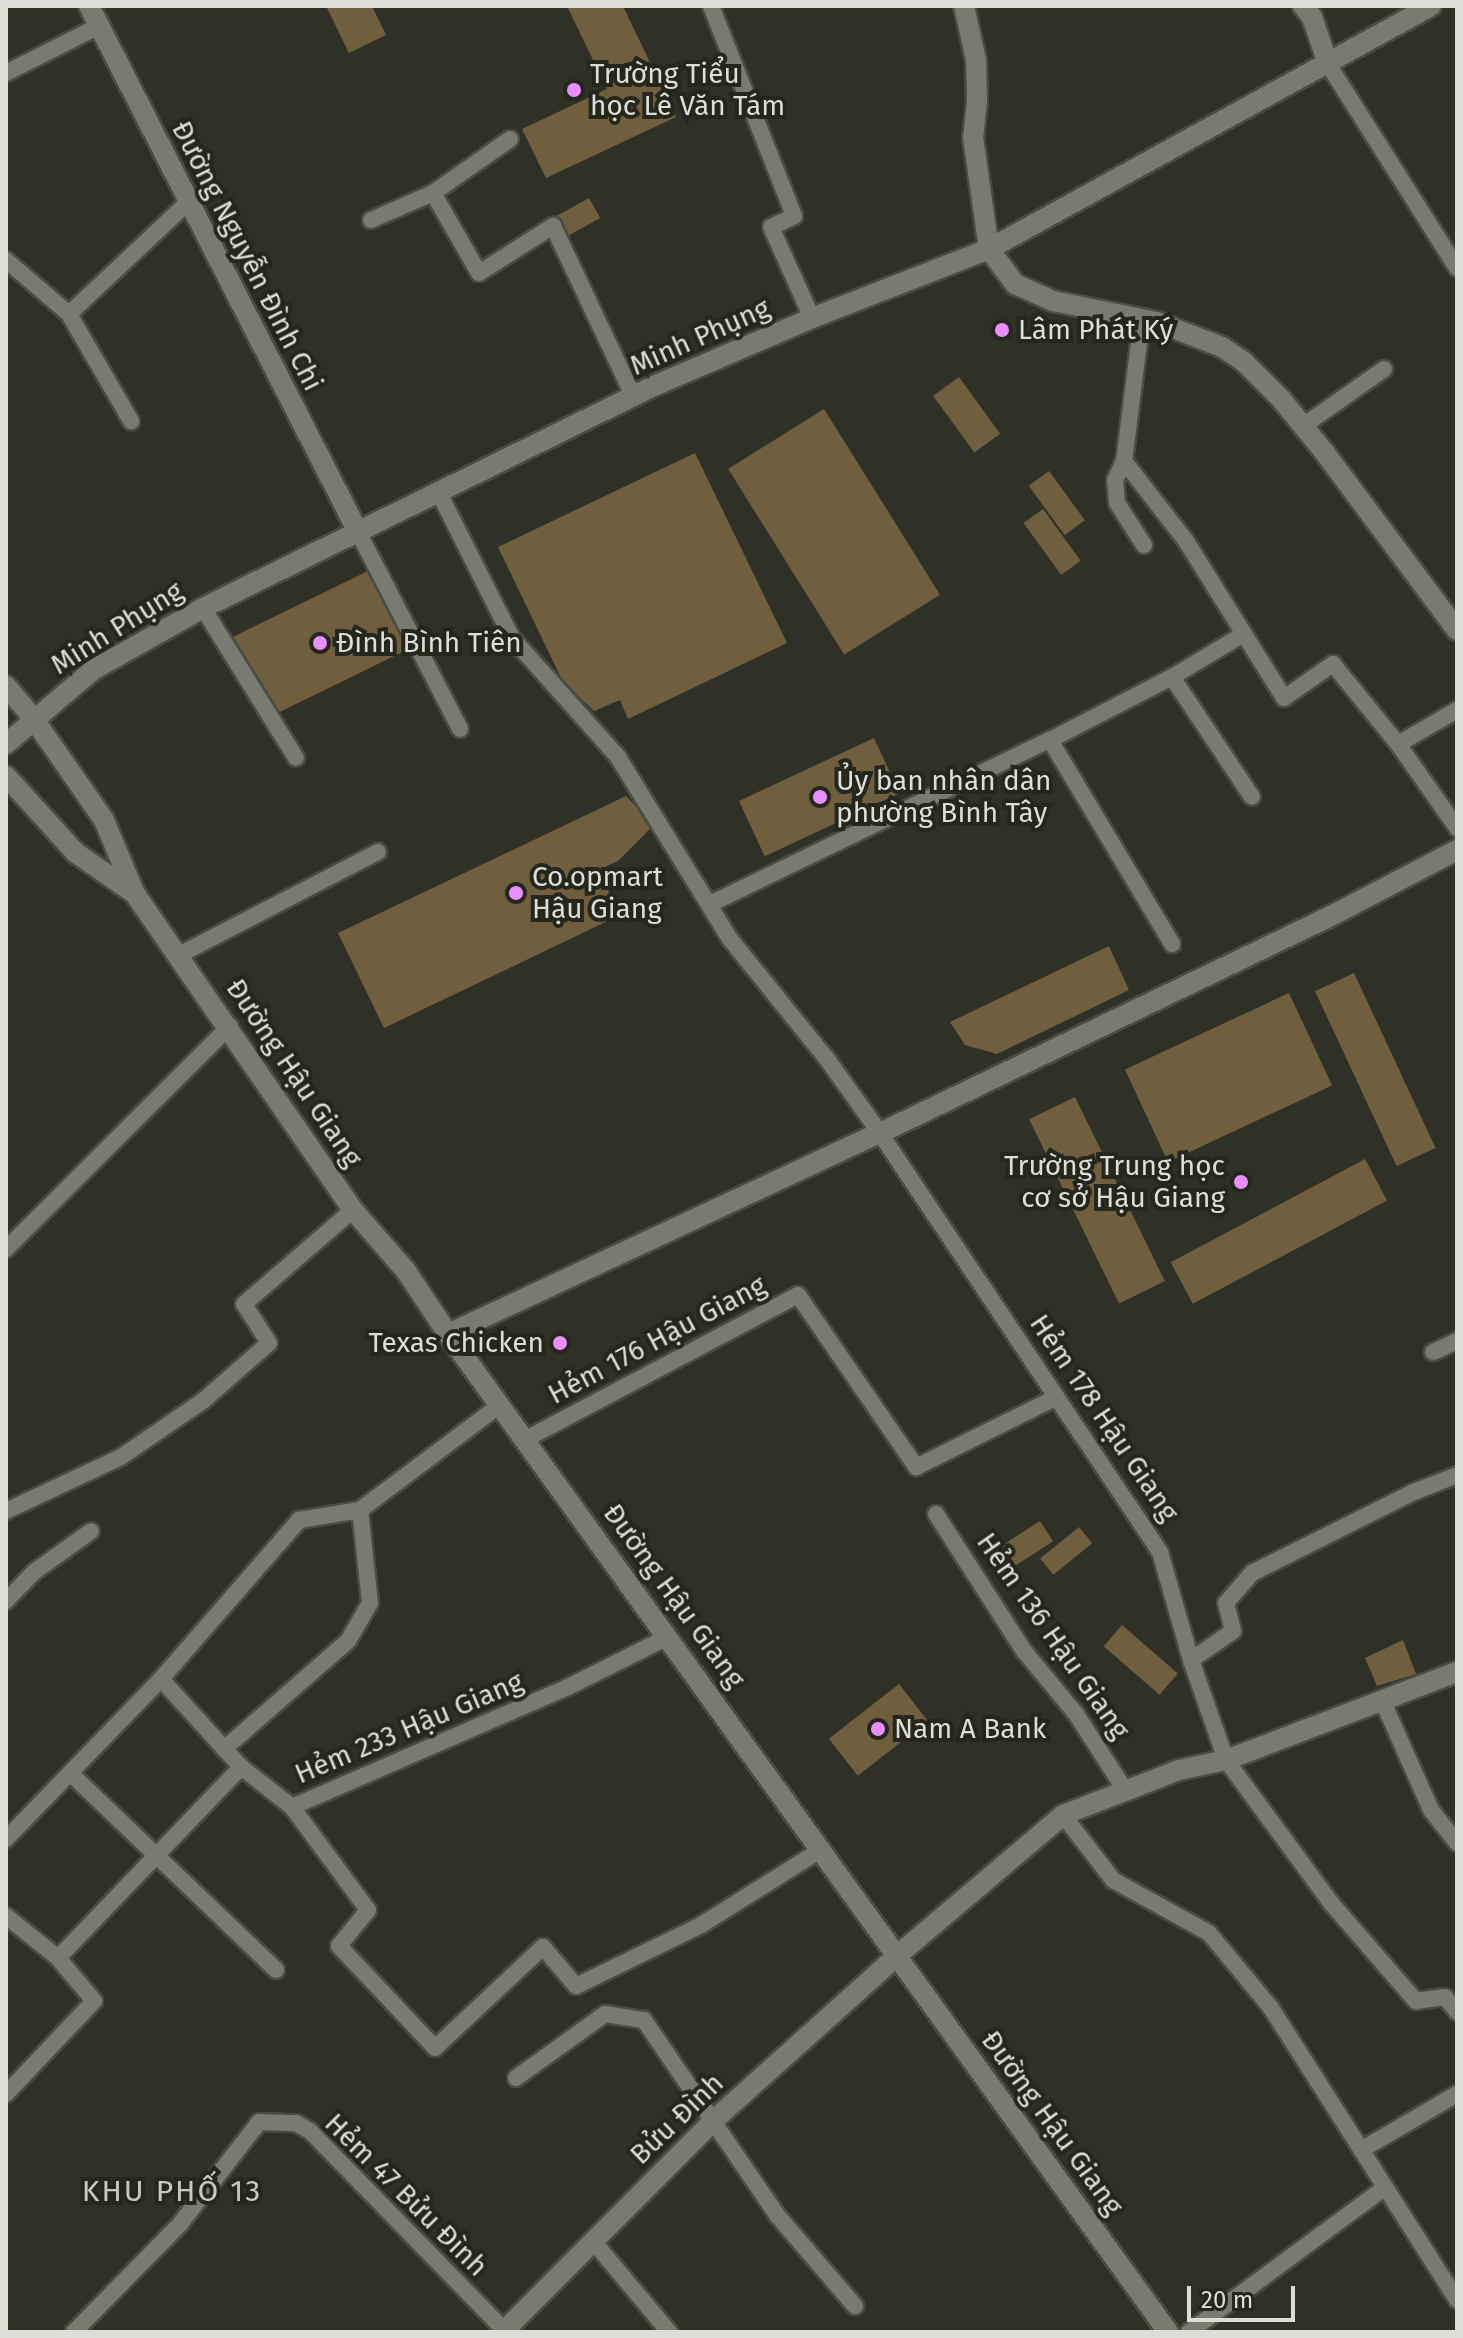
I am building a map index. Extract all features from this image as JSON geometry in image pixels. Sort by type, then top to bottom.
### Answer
[{"type":"street","name":"Đường Nguyễn Đình Chi","points":[[89,6],[187,203],[357,530]]},
{"type":"street","points":[[964,6],[976,60],[977,101],[973,137],[989,249],[1015,284],[1033,295],[1142,319],[1198,337],[1243,361],[1303,426],[1450,606],[1457,630]]},
{"type":"street","points":[[1303,6],[1312,17],[1328,64]]},
{"type":"street","name":"Minh Phụng","points":[[6,744],[93,670],[203,608],[634,397],[812,318],[989,249],[1431,6]]},
{"type":"street","name":"Đường Hậu Giang","points":[[6,686],[33,718],[104,820],[135,894],[230,1026],[353,1210],[406,1271],[448,1334],[1168,2332]]},
{"type":"street","name":"Đường Hậu Giang","points":[[6,776],[76,853],[135,894]]},
{"type":"street","points":[[448,1334],[880,1133],[1329,917],[1457,850]]},
{"type":"street","points":[[898,1955],[1063,1815],[1179,1770],[1226,1760],[1457,1672]]},
{"type":"street","name":"Bửu Đình","points":[[504,2331],[713,2121],[898,1955]]},
{"type":"lane","points":[[711,6],[794,216],[771,227],[812,318]]},
{"type":"lane","points":[[6,73],[99,26]]},
{"type":"lane","points":[[1328,64],[1457,268]]},
{"type":"lane","points":[[371,220],[433,193],[510,139]]},
{"type":"lane","points":[[433,193],[479,273],[553,226],[634,397]]},
{"type":"lane","points":[[69,314],[187,203]]},
{"type":"lane","points":[[6,260],[69,314],[131,421]]},
{"type":"lane","points":[[1142,319],[1124,461],[1115,480],[1117,503],[1144,545]]},
{"type":"lane","points":[[1303,426],[1384,369]]},
{"type":"lane","points":[[1124,461],[1186,541],[1284,698],[1333,664],[1398,744],[1457,828]]},
{"type":"lane","name":"Hẻm 178 Hậu Giang","points":[[438,491],[512,638],[618,757],[730,939],[827,1059],[880,1133],[1160,1552],[1191,1660],[1226,1760],[1331,1903],[1416,2001],[1451,1992]]},
{"type":"lane","points":[[357,530],[460,729]]},
{"type":"lane","points":[[203,608],[296,758]]},
{"type":"lane","points":[[710,904],[1050,740],[1172,677],[1242,635]]},
{"type":"lane","points":[[1172,677],[1252,797]]},
{"type":"lane","points":[[1398,744],[1457,710]]},
{"type":"lane","points":[[1050,740],[1172,944]]},
{"type":"lane","points":[[179,955],[378,852]]},
{"type":"lane","points":[[6,1249],[230,1026]]},
{"type":"lane","points":[[6,1511],[121,1457],[204,1400],[269,1343],[244,1304],[353,1210]]},
{"type":"lane","name":"Hẻm 176 Hậu Giang","points":[[526,1439],[798,1295],[916,1467],[1057,1397]]},
{"type":"lane","points":[[1433,1352],[1457,1341]]},
{"type":"lane","points":[[6,1839],[161,1679],[299,1520],[360,1510],[501,1404]]},
{"type":"lane","points":[[1191,1660],[1233,1631],[1226,1603],[1252,1573],[1414,1492],[1457,1475]]},
{"type":"lane","points":[[224,1749],[348,1641],[370,1603],[360,1510]]},
{"type":"lane","name":"Hẻm 136 Hậu Giang","points":[[936,1514],[1024,1651],[1076,1714],[1125,1790]]},
{"type":"lane","points":[[6,1601],[34,1572],[91,1531]]},
{"type":"lane","name":"Hẻm 233 Hậu Giang","points":[[161,1679],[241,1767],[292,1807],[568,1687],[668,1637]]},
{"type":"lane","points":[[1383,1702],[1431,1810],[1457,1843]]},
{"type":"lane","points":[[58,1958],[241,1767]]},
{"type":"lane","points":[[70,1773],[276,1970]]},
{"type":"lane","points":[[292,1807],[368,1910],[339,1946],[435,2048],[543,1947],[576,1986],[701,1925],[822,1849]]},
{"type":"lane","points":[[1063,1815],[1113,1880],[1209,1933],[1271,2008],[1457,2300]]},
{"type":"lane","points":[[6,1916],[58,1958],[94,2001],[6,2094]]},
{"type":"lane","points":[[1451,1992],[1457,2012]]},
{"type":"lane","points":[[516,2078],[605,2014],[644,2020],[777,2215],[855,2306]]},
{"type":"lane","points":[[1361,2150],[1457,2094]]},
{"type":"lane","name":"Hẻm 47 Bửu Đình","points":[[74,2332],[180,2224],[259,2122],[296,2123],[310,2131],[504,2331]]},
{"type":"lane","points":[[1189,2332],[1384,2188]]},
{"type":"lane","points":[[593,2241],[669,2332]]},
{"type":"building","points":[[326,6],[372,6],[386,35],[349,53]]},
{"type":"building","points":[[567,6],[623,6],[676,117],[546,178],[522,129],[607,89]]},
{"type":"building","points":[[589,198],[600,218],[563,239],[551,219]]},
{"type":"building","points":[[959,377],[1000,434],[974,452],[933,396]]},
{"type":"building","points":[[824,409],[940,595],[844,655],[728,469]]},
{"type":"building","points":[[695,453],[787,643],[628,719],[620,700],[594,711],[563,682],[498,547]]},
{"type":"building","points":[[1049,471],[1085,520],[1065,535],[1029,486]]},
{"type":"building","points":[[1043,509],[1081,561],[1061,575],[1024,523]]},
{"type":"building","name":"Đình Bình Tiên","points":[[370,570],[409,649],[272,716],[233,637]]},
{"type":"building","name":"Ủy ban nhân dân phường Bình Tây","points":[[874,738],[900,793],[765,856],[739,801]]},
{"type":"building","name":"Co.opmart Hậu Giang","points":[[626,796],[654,825],[618,861],[598,870],[620,915],[384,1028],[338,933]]},
{"type":"building","points":[[1109,946],[1129,990],[997,1054],[965,1045],[950,1022]]},
{"type":"building","points":[[1354,973],[1436,1148],[1397,1166],[1315,991]]},
{"type":"building","points":[[1289,993],[1332,1085],[1168,1162],[1125,1069]]},
{"type":"building","points":[[1075,1097],[1165,1281],[1119,1304],[1029,1119]]},
{"type":"building","points":[[1365,1159],[1387,1200],[1193,1304],[1171,1262]]},
{"type":"building","points":[[1040,1521],[1053,1541],[1015,1566],[1002,1546]]},
{"type":"building","points":[[1079,1527],[1092,1543],[1053,1575],[1040,1558]]},
{"type":"building","points":[[1122,1625],[1178,1674],[1159,1695],[1104,1646]]},
{"type":"building","points":[[1403,1640],[1416,1674],[1377,1686],[1365,1658]]},
{"type":"building","name":"Nam A Bank","points":[[899,1684],[928,1721],[858,1776],[829,1739]]},
{"type":"place","name":"Trường Tiểu học Lê Văn Tám","points":[[574,90]]},
{"type":"place","name":"Lâm Phát Ký","points":[[1002,330]]},
{"type":"place","name":"Đình Bình Tiên","points":[[320,643]]},
{"type":"place","name":"Ủy ban nhân dân phường Bình Tây","points":[[820,797]]},
{"type":"place","name":"Co.opmart Hậu Giang","points":[[516,893]]},
{"type":"place","name":"Trường Trung học cơ sở Hậu Giang","points":[[1241,1182]]},
{"type":"place","name":"Texas Chicken","points":[[560,1343]]},
{"type":"place","name":"Nam A Bank","points":[[878,1729]]},
{"type":"district","name":"KHU PHỐ 13","points":[[172,2191]]}]
